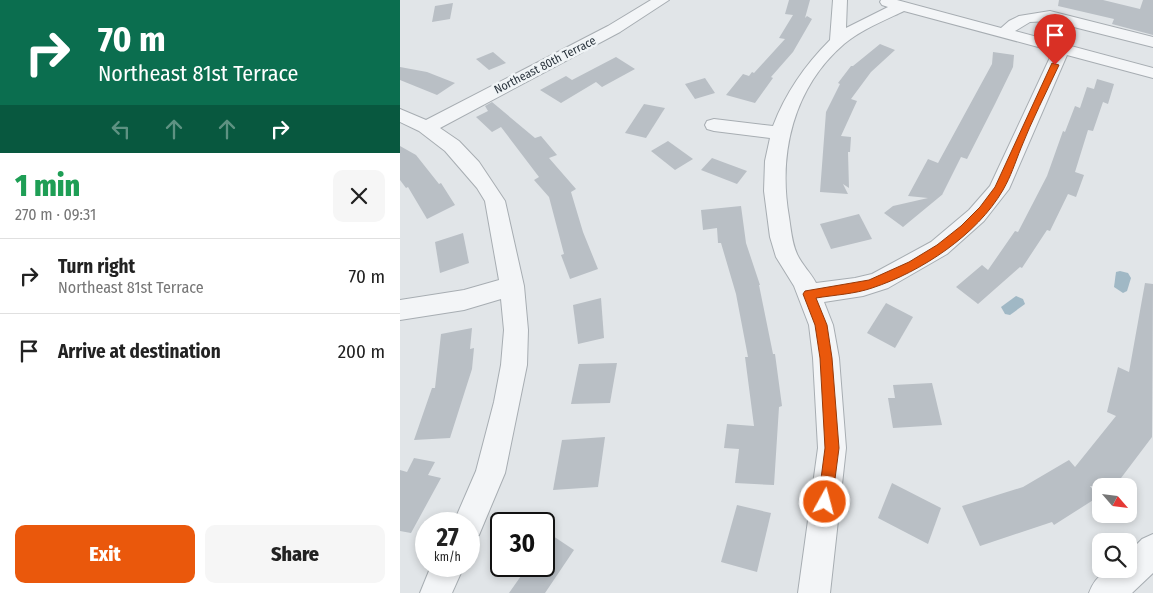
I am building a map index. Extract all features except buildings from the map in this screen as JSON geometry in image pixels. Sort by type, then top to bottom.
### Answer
[{"type":"street","name":"Northeast 80th Terrace","points":[[426,127],[614,30],[662,0]]},
{"type":"street","points":[[838,41],[840,0]]},
{"type":"street","points":[[814,593],[832,448],[826,358],[821,325],[809,294],[787,258],[776,213],[775,161],[780,133],[798,91],[815,65],[838,41],[859,28],[891,3],[1153,73]]},
{"type":"street","points":[[1005,33],[1018,20],[1033,16],[1050,16],[1153,42]]},
{"type":"street","points":[[809,294],[870,284],[913,265],[941,248],[984,210],[1002,182],[1062,49]]},
{"type":"street","points":[[400,115],[426,127],[452,146],[466,160],[489,192],[495,202],[512,286],[516,330],[512,374],[490,473],[473,512]]},
{"type":"street","points":[[714,125],[780,133]]},
{"type":"street","points":[[400,310],[464,300],[512,286]]},
{"type":"street","points":[[1104,593],[1126,577],[1153,550]]},
{"type":"street","points":[[436,593],[443,577]]},
{"type":"water","points":[[1116,272],[1128,273],[1131,278],[1127,291],[1123,293],[1114,287]]},
{"type":"water","points":[[1016,296],[1023,299],[1025,304],[1010,315],[1005,314],[1001,307]]},
{"type":"route","points":[[825,502],[832,448],[826,358],[821,325],[809,294],[870,284],[913,265],[941,248],[964,229],[984,210],[999,189],[1010,169],[1016,148],[1055,65]]}]
